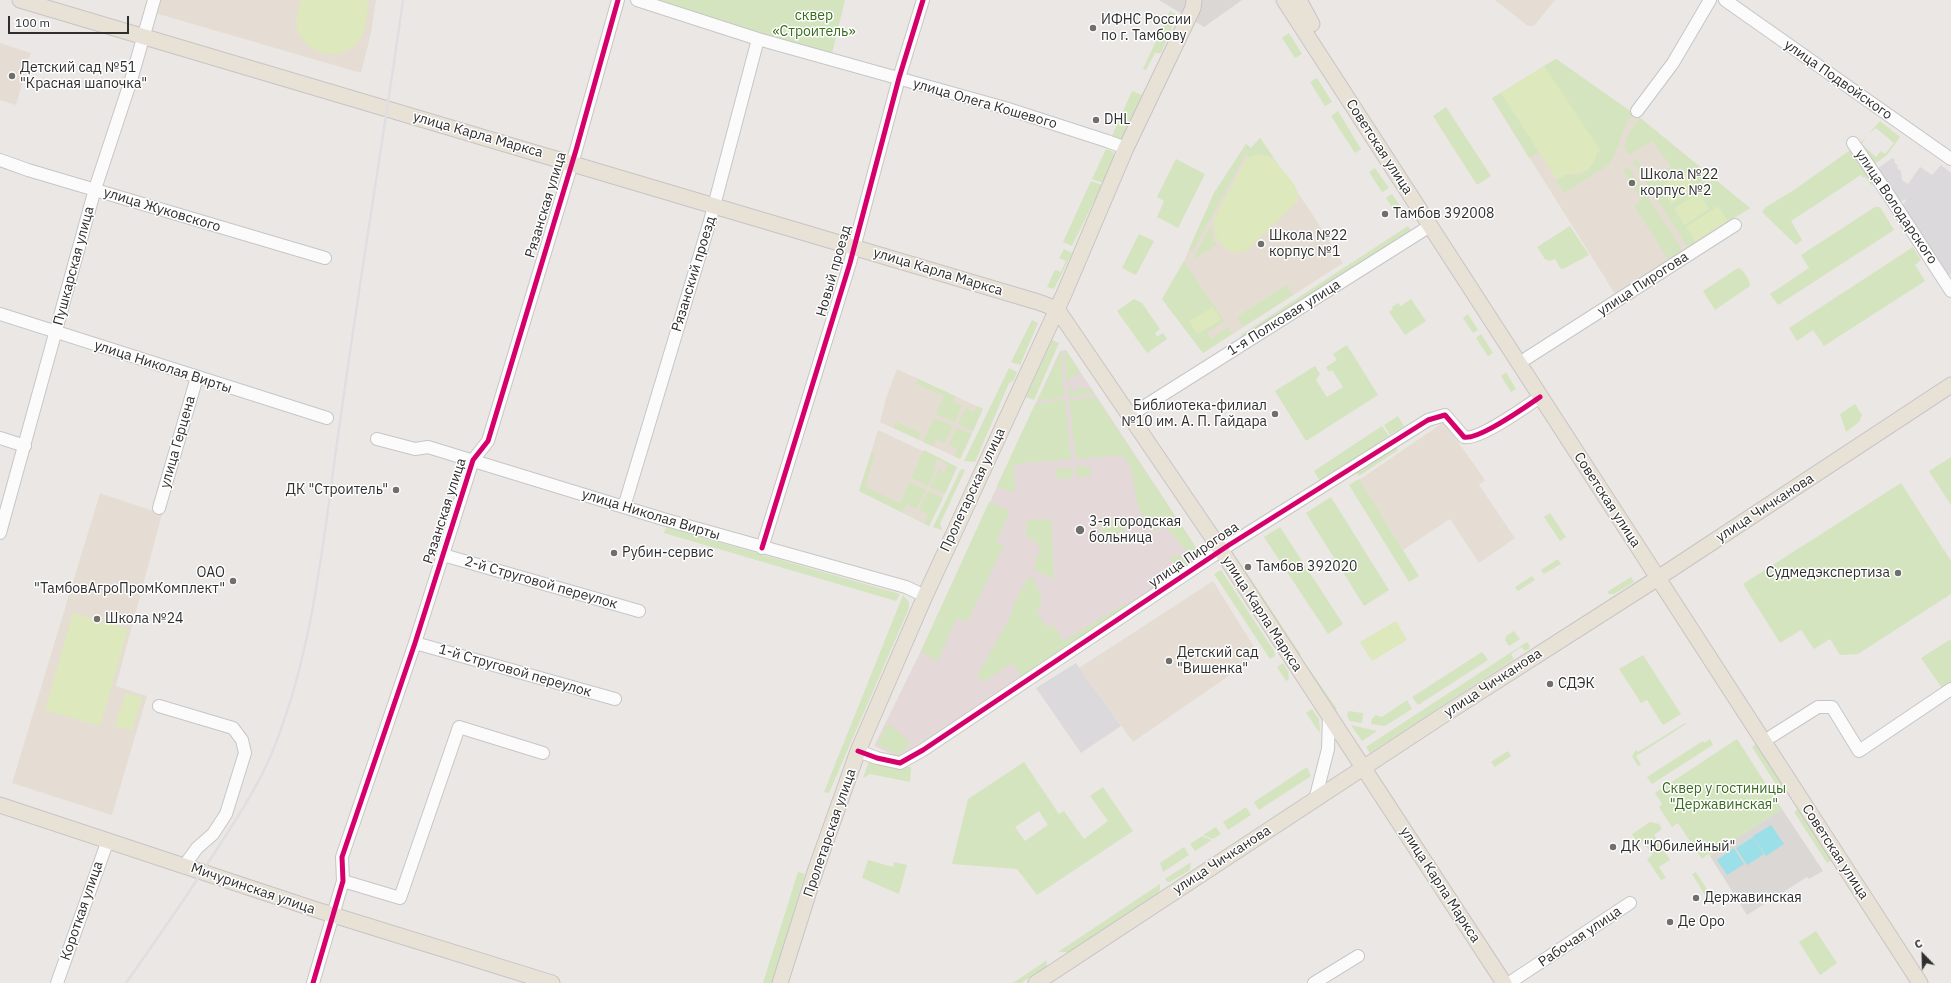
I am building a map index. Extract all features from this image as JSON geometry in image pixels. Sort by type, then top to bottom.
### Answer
[{"type":"main road","name":"улица Карла Маркса","points":[[20,0],[571,162],[714,206],[854,246],[1056,309],[1221,550],[1504,983]]},
{"type":"main road","name":"Советская улица","points":[[1284,0],[1434,223],[1540,397],[1662,575],[1920,983]]},
{"type":"main road","points":[[1299,0],[1434,223],[1527,358],[1662,575],[1772,736],[1931,983]]},
{"type":"main road","name":"Пролетарская улица","points":[[780,983],[816,869],[858,751],[925,596],[1056,309],[1126,148],[1195,2]]},
{"type":"main road","name":"улица Чичканова","points":[[1040,982],[1363,768],[1662,575],[1951,385]]},
{"type":"main road","name":"Мичуринская улица","points":[[0,805],[332,915],[552,983]]},
{"type":"street","name":"Пушкарская улица","points":[[0,533],[95,189],[154,0]]},
{"type":"street","name":"Рязанская улица","points":[[313,983],[343,881],[342,857],[415,643],[473,460],[488,441],[618,0]]},
{"type":"street","name":"улица Олега Кошевого","points":[[637,0],[758,39],[1004,108],[1107,140],[1126,148]]},
{"type":"street","name":"Новый проезд","points":[[762,548],[854,246],[899,78],[923,0]]},
{"type":"street","points":[[1637,111],[1673,64],[1710,0]]},
{"type":"street","name":"улица Подвойского","points":[[1725,0],[1951,159]]},
{"type":"street","name":"Рязанский проезд","points":[[624,507],[714,206],[758,39]]},
{"type":"street","name":"улица Володарского","points":[[1853,143],[1951,291]]},
{"type":"street","name":"улица Жуковского","points":[[0,160],[325,258]]},
{"type":"street","name":"1-я Полковая улица","points":[[1129,416],[1434,223]]},
{"type":"street","name":"улица Пирогова","points":[[1527,358],[1735,225]]},
{"type":"street","name":"улица Николая Вирты","points":[[0,314],[327,418]]},
{"type":"street","name":"улица Герцена","points":[[159,508],[197,377]]},
{"type":"street","name":"улица Пирогова","points":[[858,751],[900,763],[923,750],[1221,550],[1428,420],[1445,415],[1464,437],[1469,438],[1494,426],[1540,397]]},
{"type":"street","points":[[0,438],[25,446]]},
{"type":"street","name":"улица Николая Вирты","points":[[377,439],[415,448],[428,447],[762,548],[906,587],[925,596]]},
{"type":"street","name":"2-й Струговой переулок","points":[[443,555],[639,611]]},
{"type":"street","name":"1-й Струговой переулок","points":[[415,643],[615,699]]},
{"type":"street","points":[[1772,736],[1818,707],[1832,707],[1859,751],[1951,690]]},
{"type":"street","points":[[159,706],[233,728],[242,740],[245,753],[226,814],[213,834],[197,848],[184,866]]},
{"type":"street","points":[[1315,800],[1328,749],[1329,717]]},
{"type":"street","points":[[343,881],[400,898],[460,727],[543,753]]},
{"type":"street","name":"Короткая улица","points":[[57,983],[108,840]]},
{"type":"street","name":"Рабочая улица","points":[[1509,983],[1630,903]]},
{"type":"street","points":[[1314,983],[1358,956]]},
{"type":"shaded area","points":[[159,0],[376,0],[371,33],[361,73],[155,13]]},
{"type":"shaded area","points":[[1159,0],[1242,0],[1204,27]]},
{"type":"shaded area","points":[[1495,0],[1555,0],[1534,26],[1528,26]]},
{"type":"shaded area","name":"Детский сад №51 \"Красная шапочка\"","points":[[0,43],[31,53],[16,105],[0,100]]},
{"type":"shaded area","name":"Школа №22 корпус №2","points":[[1556,59],[1643,120],[1750,208],[1615,294],[1492,98]]},
{"type":"shaded area","name":"Школа №22 корпус №1","points":[[1260,138],[1311,212],[1343,263],[1203,353],[1162,299],[1184,261],[1214,193],[1246,144],[1251,148]]},
{"type":"shaded area","points":[[1892,158],[1898,166],[1897,168],[1901,171],[1902,180],[1908,184],[1920,167],[1932,175],[1941,165],[1951,173],[1951,274],[1947,276],[1902,205],[1906,201],[1905,199],[1898,204],[1876,170]]},
{"type":"shaded area","name":"3-я городская больница","points":[[1066,350],[1203,558],[899,758],[874,746],[921,651],[1060,351]]},
{"type":"shaded area","points":[[897,369],[983,409],[960,459],[880,422],[886,398]]},
{"type":"shaded area","points":[[1444,422],[1485,480],[1479,485],[1515,538],[1479,563],[1450,519],[1403,550],[1359,480]]},
{"type":"shaded area","points":[[878,430],[957,467],[929,526],[859,491]]},
{"type":"shaded area","name":"Школа №24","points":[[100,493],[162,514],[116,686],[147,696],[112,815],[12,783]]},
{"type":"shaded area","name":"Детский сад \"Вишенка\"","points":[[1213,581],[1259,655],[1133,742],[1079,668]]},
{"type":"shaded area","points":[[1076,663],[1121,726],[1081,753],[1036,688]]},
{"type":"shaded area","points":[[1782,809],[1823,871],[1809,879],[1807,877],[1747,915],[1710,856]]},
{"type":"green space","points":[[301,0],[369,0],[363,34],[357,44],[348,50],[328,54],[309,46],[302,38],[297,27],[297,17]]},
{"type":"green space","name":"сквер «Строитель»","points":[[651,0],[845,0],[832,54]]},
{"type":"green space","points":[[1170,11],[1177,15],[1161,53],[1155,53],[1146,70],[1143,69]]},
{"type":"green space","points":[[1289,33],[1302,54],[1295,58],[1282,38]]},
{"type":"green space","points":[[1556,59],[1633,113],[1626,125],[1610,164],[1564,193],[1556,181],[1567,174],[1576,175],[1587,170],[1594,161],[1597,153],[1544,66]]},
{"type":"green space","points":[[1544,66],[1601,151],[1597,153],[1593,164],[1587,170],[1566,175],[1557,180],[1501,93]]},
{"type":"green space","points":[[1317,78],[1332,102],[1325,106],[1310,82]]},
{"type":"green space","points":[[1132,91],[1142,95],[1123,138],[1119,140],[1111,138]]},
{"type":"green space","points":[[1501,93],[1539,152],[1529,158],[1492,98]]},
{"type":"green space","points":[[1446,107],[1491,176],[1477,185],[1433,116]]},
{"type":"green space","points":[[1338,111],[1361,149],[1355,153],[1331,116]]},
{"type":"green space","points":[[1640,118],[1750,208],[1688,248],[1633,162],[1637,160],[1650,180],[1671,166],[1652,141],[1629,155],[1624,147],[1629,132]]},
{"type":"green space","points":[[1880,121],[1900,137],[1887,155],[1873,165],[1859,145],[1866,136],[1862,144],[1876,157],[1881,151],[1885,154],[1894,143],[1876,128],[1869,133]]},
{"type":"green space","points":[[1260,138],[1273,157],[1259,154],[1247,158],[1249,155],[1246,154],[1192,252],[1189,249],[1214,193],[1246,144],[1251,148]]},
{"type":"green space","points":[[1853,148],[1874,183],[1871,185],[1865,177],[1863,178],[1861,175],[1791,221],[1802,240],[1796,245],[1762,212],[1766,207],[1794,190]]},
{"type":"green space","points":[[1106,149],[1113,152],[1115,157],[1103,183],[1092,179]]},
{"type":"green space","points":[[1259,154],[1273,158],[1294,184],[1298,193],[1297,202],[1247,250],[1233,252],[1222,245],[1218,239],[1215,233],[1214,219],[1245,161],[1248,158]]},
{"type":"green space","points":[[1176,159],[1205,174],[1178,228],[1157,217],[1164,201],[1157,197]]},
{"type":"green space","points":[[1628,167],[1683,251],[1669,260],[1634,206],[1642,200],[1623,170]]},
{"type":"green space","points":[[1375,168],[1389,188],[1382,192],[1369,172]]},
{"type":"green space","points":[[1685,171],[1696,188],[1671,204],[1660,187]]},
{"type":"green space","points":[[1091,181],[1102,185],[1072,246],[1063,242]]},
{"type":"green space","points":[[1699,193],[1709,209],[1684,225],[1674,208]]},
{"type":"green space","points":[[1392,194],[1401,207],[1399,218],[1386,198]]},
{"type":"green space","points":[[1718,206],[1728,221],[1695,242],[1686,227]]},
{"type":"green space","points":[[1875,207],[1880,207],[1894,230],[1778,305],[1770,294],[1809,268],[1801,255]]},
{"type":"green space","points":[[1211,226],[1213,238],[1217,245],[1192,260]]},
{"type":"green space","points":[[1408,226],[1411,230],[1243,339],[1241,335]]},
{"type":"green space","points":[[1570,226],[1589,255],[1563,269],[1560,268],[1555,259],[1550,261],[1545,259],[1537,247]]},
{"type":"green space","points":[[1139,234],[1154,241],[1136,275],[1122,268]]},
{"type":"green space","points":[[1913,247],[1921,260],[1915,265],[1925,281],[1824,346],[1813,330],[1797,341],[1789,328]]},
{"type":"green space","points":[[1064,249],[1072,253],[1054,289],[1047,287],[1055,270],[1061,272],[1066,261],[1059,258]]},
{"type":"green space","points":[[1184,261],[1224,321],[1207,333],[1211,339],[1228,327],[1232,334],[1203,353],[1162,299]]},
{"type":"green space","points":[[1738,268],[1746,276],[1750,286],[1715,310],[1703,291]]},
{"type":"green space","points":[[1286,285],[1293,295],[1243,327],[1237,317]]},
{"type":"green space","points":[[1134,299],[1142,303],[1160,329],[1155,333],[1157,337],[1163,333],[1167,339],[1147,353],[1117,311]]},
{"type":"green space","points":[[1411,299],[1426,321],[1405,335],[1389,312],[1393,309],[1392,307],[1398,303],[1401,306]]},
{"type":"green space","points":[[1213,307],[1221,320],[1197,334],[1189,321]]},
{"type":"green space","points":[[1468,314],[1478,330],[1473,333],[1463,318]]},
{"type":"green space","points":[[1032,320],[1038,323],[1020,365],[1011,362]]},
{"type":"green space","points":[[1481,334],[1493,353],[1488,356],[1476,338]]},
{"type":"green space","points":[[1052,340],[1059,343],[1034,400],[1026,397]]},
{"type":"green space","points":[[1347,345],[1378,395],[1306,441],[1275,391],[1315,366],[1320,374],[1316,380],[1327,397],[1343,387],[1332,370],[1329,372],[1326,367],[1337,360],[1333,354]]},
{"type":"green space","points":[[1066,350],[1080,372],[1067,382],[1064,351]]},
{"type":"green space","points":[[1061,351],[1064,397],[1037,401]]},
{"type":"green space","points":[[1009,368],[1017,372],[1014,380],[1009,383],[975,462],[964,461]]},
{"type":"green space","points":[[1506,372],[1516,389],[1511,392],[1501,376]]},
{"type":"green space","points":[[918,379],[955,396],[953,401],[962,406],[955,422],[936,414],[944,396],[916,384]]},
{"type":"green space","points":[[1068,384],[1073,392],[1083,386],[1087,391],[1091,389],[1094,393],[1069,397]]},
{"type":"green space","points":[[1096,397],[1203,558],[1196,562],[1164,525],[1154,531],[1139,508],[1132,472],[1127,460],[1122,455],[1076,459],[1069,400]]},
{"type":"green space","points":[[1065,400],[1071,459],[1014,464],[1015,489],[1013,493],[997,486],[1035,404]]},
{"type":"green space","points":[[1855,404],[1862,415],[1859,422],[1846,432],[1840,414]]},
{"type":"green space","points":[[977,406],[983,409],[973,431],[958,424],[966,408],[974,412]]},
{"type":"green space","points":[[1398,416],[1404,426],[1390,435],[1384,425]]},
{"type":"green space","points":[[934,418],[953,426],[945,443],[936,439],[933,446],[923,442]]},
{"type":"green space","points":[[896,422],[921,433],[918,439],[894,428]]},
{"type":"green space","points":[[1382,426],[1389,436],[1320,481],[1314,471]]},
{"type":"green space","points":[[957,428],[972,434],[960,459],[954,456],[958,449],[949,445]]},
{"type":"green space","points":[[1395,445],[1398,450],[1359,476],[1355,470]]},
{"type":"green space","points":[[924,450],[957,467],[945,494],[930,487],[939,470],[944,473],[948,465],[937,459],[933,467],[936,469],[928,486],[911,478]]},
{"type":"green space","points":[[872,452],[875,454],[865,487],[900,503],[909,482],[926,490],[916,509],[907,504],[902,513],[859,491]]},
{"type":"green space","points":[[1951,457],[1951,505],[1929,471]]},
{"type":"green space","points":[[1090,466],[1091,476],[1076,477],[1075,467]]},
{"type":"green space","points":[[1072,468],[1072,478],[1057,479],[1056,469]]},
{"type":"green space","points":[[961,469],[965,470],[940,524],[942,530],[933,527]]},
{"type":"green space","points":[[1359,479],[1419,576],[1409,582],[1349,485]]},
{"type":"green space","points":[[1901,483],[1951,561],[1951,594],[1858,654],[1840,655],[1830,639],[1814,649],[1801,630],[1780,643],[1743,584]]},
{"type":"green space","points":[[928,491],[943,498],[929,526],[910,516],[925,523],[928,515],[919,510]]},
{"type":"green space","points":[[1331,497],[1389,590],[1364,606],[1306,513]]},
{"type":"green space","points":[[989,502],[1010,511],[996,542],[1004,545],[967,622],[957,618],[937,662],[921,651]]},
{"type":"green space","points":[[1550,513],[1566,537],[1560,541],[1544,517]]},
{"type":"green space","points":[[1128,518],[1131,526],[1102,543],[1101,523]]},
{"type":"green space","points":[[1051,519],[1054,579],[1036,571],[1034,566],[1040,550],[1037,543],[1026,536],[1027,520]]},
{"type":"green space","points":[[666,527],[900,594],[896,601],[664,533]]},
{"type":"green space","points":[[1280,527],[1343,624],[1328,634],[1264,537]]},
{"type":"green space","points":[[1176,555],[1189,563],[1178,570],[1170,557]]},
{"type":"green space","points":[[1237,558],[1301,655],[1298,656],[1235,559]]},
{"type":"green space","points":[[1558,559],[1561,564],[1544,574],[1541,570]]},
{"type":"green space","points":[[1221,570],[1274,651],[1275,656],[1270,659],[1214,574]]},
{"type":"green space","points":[[1532,576],[1535,580],[1518,591],[1515,587]]},
{"type":"green space","points":[[1029,577],[1034,579],[1042,598],[1037,613],[1047,628],[1053,624],[1063,641],[1126,603],[1128,606],[1127,609],[1021,676],[1012,663],[983,682],[977,676],[1009,619],[1017,597]]},
{"type":"green space","points":[[1631,577],[1634,582],[1614,594],[1609,594],[1607,592]]},
{"type":"green space","points":[[903,595],[909,602],[909,608],[829,793],[824,792]]},
{"type":"green space","points":[[73,613],[128,629],[100,726],[45,710]]},
{"type":"green space","points":[[1396,621],[1407,640],[1372,661],[1360,642]]},
{"type":"green space","points":[[1514,631],[1520,639],[1509,646],[1505,640],[1506,636]]},
{"type":"green space","points":[[1951,639],[1951,682],[1942,688],[1921,658]]},
{"type":"green space","points":[[1527,642],[1530,646],[1529,649],[1525,651],[1521,647],[1511,654],[1514,659],[1370,753],[1366,747]]},
{"type":"green space","points":[[1482,652],[1488,660],[1418,705],[1412,697]]},
{"type":"green space","points":[[1643,655],[1681,714],[1663,725],[1647,700],[1641,703],[1619,669]]},
{"type":"green space","points":[[1283,663],[1288,671],[1289,679],[1286,681],[1277,667]]},
{"type":"green space","points":[[1307,666],[1337,709],[1334,711],[1305,667]]},
{"type":"green space","points":[[126,693],[142,697],[132,730],[116,726],[115,724]]},
{"type":"green space","points":[[1407,700],[1412,709],[1385,726],[1371,724],[1372,718],[1374,718],[1375,715],[1382,717]]},
{"type":"green space","points":[[1312,709],[1319,719],[1320,733],[1306,713]]},
{"type":"green space","points":[[1348,711],[1363,713],[1362,723],[1350,721],[1347,716]]},
{"type":"green space","points":[[888,723],[911,743],[900,754],[894,753],[877,744]]},
{"type":"green space","points":[[1685,723],[1686,724],[1636,756],[1641,765],[1638,766],[1632,756],[1636,750],[1638,752]]},
{"type":"green space","points":[[1351,725],[1377,731],[1362,741]]},
{"type":"green space","points":[[1710,739],[1713,745],[1652,784],[1647,777],[1703,741],[1704,743]]},
{"type":"green space","name":"Сквер у гостиницы \"Державинская\"","points":[[1737,739],[1782,809],[1710,856],[1708,854],[1702,859],[1678,823],[1672,827],[1659,807],[1662,804],[1655,793]]},
{"type":"green space","points":[[1757,744],[1788,791],[1782,794],[1752,747]]},
{"type":"green space","points":[[1508,751],[1511,756],[1495,767],[1491,762]]},
{"type":"green space","points":[[869,761],[872,763],[911,767],[910,782],[870,774],[863,778]]},
{"type":"green space","points":[[1024,762],[1059,814],[1064,811],[1084,839],[1108,821],[1090,796],[1103,787],[1133,831],[1037,895],[1017,869],[952,864],[968,799]],"holes":[[[1039,811],[1048,825],[1025,841],[1015,827]]]},
{"type":"green space","points":[[1307,767],[1311,776],[1259,810],[1254,802]]},
{"type":"green space","points":[[1246,807],[1251,815],[1228,830],[1223,822]]},
{"type":"green space","points":[[1799,808],[1832,860],[1827,863],[1794,812]]},
{"type":"green space","points":[[1650,822],[1659,824],[1662,829],[1654,835],[1670,860],[1659,867],[1666,878],[1661,880],[1647,859],[1652,855],[1643,841],[1639,845],[1632,834]]},
{"type":"green space","points":[[1216,827],[1221,834],[1213,839],[1203,835]]},
{"type":"green space","points":[[1202,836],[1212,840],[1195,851],[1190,844]]},
{"type":"green space","points":[[1184,847],[1189,855],[1163,872],[1160,863]]},
{"type":"green space","points":[[868,860],[893,867],[894,862],[907,865],[899,894],[862,878]]},
{"type":"green space","points":[[1191,862],[1190,870],[1170,882],[1167,882],[1165,879]]},
{"type":"green space","points":[[798,872],[805,874],[772,983],[763,983]]},
{"type":"green space","points":[[1696,872],[1715,902],[1711,905],[1692,874]]},
{"type":"green space","points":[[1160,884],[1160,890],[1157,894],[1069,952],[1058,952]]},
{"type":"green space","points":[[1816,931],[1837,963],[1820,975],[1799,942]]},
{"type":"green space","points":[[1047,960],[1046,967],[1021,983],[1013,983]]},
{"type":"water","points":[[1771,825],[1784,844],[1766,856],[1753,836]]},
{"type":"water","points":[[1753,837],[1764,854],[1747,865],[1736,848]]},
{"type":"water","points":[[1734,848],[1744,864],[1727,875],[1717,860]]},
{"type":"railway","points":[[126,983],[195,883],[250,797],[267,764],[284,722],[297,679],[308,634],[316,589],[349,357],[403,0]]},
{"type":"cycle path","points":[[313,983],[343,881],[342,857],[415,643],[473,460],[488,441],[576,150],[618,0]]},
{"type":"cycle path","points":[[762,548],[850,263],[899,78],[923,0]]},
{"type":"cycle path","points":[[858,751],[877,758],[900,763],[923,750],[1229,545],[1428,420],[1445,415],[1464,437],[1471,437],[1480,434],[1502,422],[1540,397]]},
{"type":"place","name":"ИФНС России по г. Тамбову","points":[[1093,28]]},
{"type":"place","name":"Детский сад №51 \"Красная шапочка\"","points":[[12,76]]},
{"type":"place","name":"DHL","points":[[1096,120]]},
{"type":"place","name":"Школа №22 корпус №2","points":[[1632,183]]},
{"type":"place","name":"Тамбов 392008","points":[[1385,214]]},
{"type":"place","name":"Школа №22 корпус №1","points":[[1261,244]]},
{"type":"place","name":"Библиотека-филиал №10 им. А. П. Гайдара","points":[[1275,414]]},
{"type":"place","name":"ДК \"Строитель\"","points":[[396,490]]},
{"type":"place","name":"3-я городская больница","points":[[1080,530]]},
{"type":"place","name":"Рубин-сервис","points":[[614,553]]},
{"type":"place","name":"Тамбов 392020","points":[[1248,567]]},
{"type":"place","name":"Судмедэкспертиза","points":[[1898,573]]},
{"type":"place","name":"ОАО \"ТамбовАгроПромКомплект\"","points":[[233,581]]},
{"type":"place","name":"Школа №24","points":[[97,619]]},
{"type":"place","name":"Детский сад \"Вишенка\"","points":[[1169,661]]},
{"type":"place","name":"СДЭК","points":[[1550,684]]},
{"type":"place","name":"ДК \"Юбилейный\"","points":[[1613,847]]},
{"type":"place","name":"Державинская","points":[[1696,898]]},
{"type":"place","name":"Де Оро","points":[[1670,922]]}]
